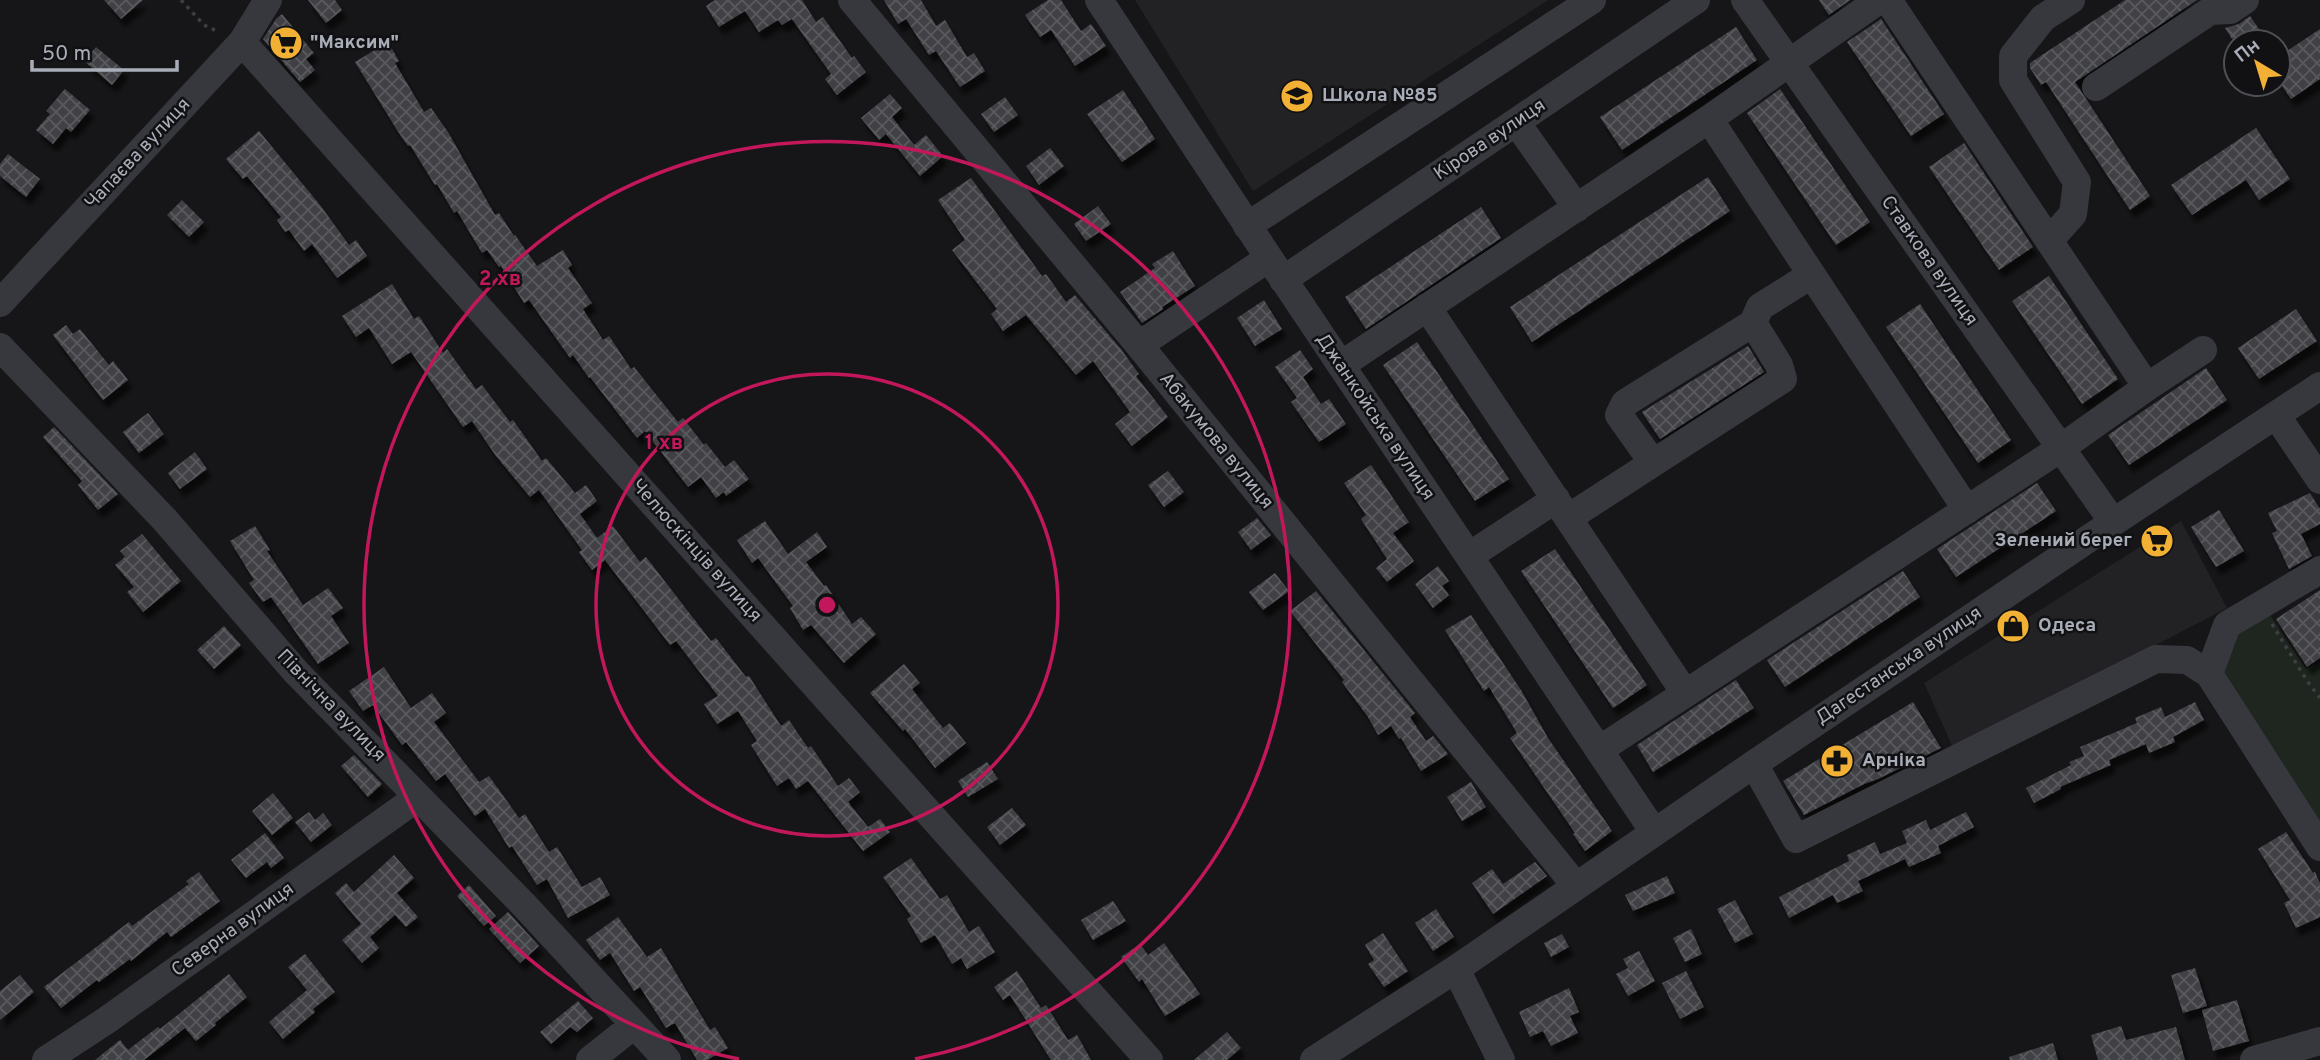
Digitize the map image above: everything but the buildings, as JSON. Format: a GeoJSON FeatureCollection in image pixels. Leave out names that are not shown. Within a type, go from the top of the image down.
{"type":"FeatureCollection","features":[{"type":"Feature","properties":{"kind":"street","name":"Чапаєва вулиця"},"geometry":{"type":"LineString","coordinates":[[0,303],[242,42],[268,0]]}},
{"type":"Feature","properties":{"kind":"street","name":"Абакумова вулиця"},"geometry":{"type":"LineString","coordinates":[[852,0],[1139,345],[1576,886]]}},
{"type":"Feature","properties":{"kind":"street","name":"Джанкойська вулиця"},"geometry":{"type":"LineString","coordinates":[[1099,0],[1247,226],[1654,832]]}},
{"type":"Feature","properties":{"kind":"street"},"geometry":{"type":"LineString","coordinates":[[1247,226],[1592,0]]}},
{"type":"Feature","properties":{"kind":"street","name":"Кірова вулиця"},"geometry":{"type":"LineString","coordinates":[[1139,345],[1276,269],[1516,122],[1696,0]]}},
{"type":"Feature","properties":{"kind":"street","name":"Ставкова вулиця"},"geometry":{"type":"LineString","coordinates":[[1745,0],[2113,522]]}},
{"type":"Feature","properties":{"kind":"street"},"geometry":{"type":"LineString","coordinates":[[1341,366],[1709,120],[1879,0]]}},
{"type":"Feature","properties":{"kind":"street"},"geometry":{"type":"LineString","coordinates":[[1888,0],[2147,387]]}},
{"type":"Feature","properties":{"kind":"street"},"geometry":{"type":"LineString","coordinates":[[2049,241],[2073,215],[2077,182],[2013,80],[2014,56],[2043,18],[2071,0]]}},
{"type":"Feature","properties":{"kind":"street"},"geometry":{"type":"LineString","coordinates":[[2096,87],[2210,11],[2230,10],[2245,0]]}},
{"type":"Feature","properties":{"kind":"street","name":"Челюскінців вулиця"},"geometry":{"type":"LineString","coordinates":[[242,42],[1149,1060]]}},
{"type":"Feature","properties":{"kind":"street"},"geometry":{"type":"LineString","coordinates":[[1709,120],[1966,510]]}},
{"type":"Feature","properties":{"kind":"street"},"geometry":{"type":"LineString","coordinates":[[1516,122],[1577,208]]}},
{"type":"Feature","properties":{"kind":"street"},"geometry":{"type":"LineString","coordinates":[[1653,463],[1619,415],[1625,403],[1753,323],[1760,307],[1811,275]]}},
{"type":"Feature","properties":{"kind":"street"},"geometry":{"type":"LineString","coordinates":[[1427,307],[1685,693]]}},
{"type":"Feature","properties":{"kind":"street"},"geometry":{"type":"LineString","coordinates":[[1469,556],[1653,463],[1783,379],[1779,365],[1753,323]]}},
{"type":"Feature","properties":{"kind":"street","name":"Північна вулиця"},"geometry":{"type":"LineString","coordinates":[[0,347],[165,520],[296,672],[524,905],[667,1060]]}},
{"type":"Feature","properties":{"kind":"street"},"geometry":{"type":"LineString","coordinates":[[1599,750],[2061,448],[2203,350]]}},
{"type":"Feature","properties":{"kind":"street","name":"Дагестанська вулиця"},"geometry":{"type":"LineString","coordinates":[[1314,1060],[1456,969],[1754,764],[2320,386]]}},
{"type":"Feature","properties":{"kind":"street"},"geometry":{"type":"LineString","coordinates":[[2276,415],[2320,480]]}},
{"type":"Feature","properties":{"kind":"street"},"geometry":{"type":"LineString","coordinates":[[2209,674],[2227,625],[2320,570]]}},
{"type":"Feature","properties":{"kind":"street"},"geometry":{"type":"LineString","coordinates":[[1754,764],[1796,839],[2156,659],[2187,660],[2209,674],[2320,847]]}},
{"type":"Feature","properties":{"kind":"street","name":"Северна вулиця"},"geometry":{"type":"LineString","coordinates":[[46,1060],[107,1020],[418,797]]}},
{"type":"Feature","properties":{"kind":"street"},"geometry":{"type":"LineString","coordinates":[[1456,969],[1501,1060]]}},
{"type":"Feature","properties":{"kind":"street"},"geometry":{"type":"LineString","coordinates":[[590,1060],[635,1025]]}},
{"type":"Feature","properties":{"kind":"street"},"geometry":{"type":"LineString","coordinates":[[2254,1060],[2320,1041]]}},
{"type":"Feature","properties":{"kind":"path"},"geometry":{"type":"LineString","coordinates":[[181,0],[204,25],[242,42]]}},
{"type":"Feature","properties":{"kind":"path"},"geometry":{"type":"LineString","coordinates":[[2262,605],[2320,698]]}},
{"type":"Feature","properties":{"kind":"shaded area","name":"Школа №85"},"geometry":{"type":"Polygon","coordinates":[[[1135,0],[1548,0],[1253,191],[1135,0]]]}},
{"type":"Feature","properties":{"kind":"shaded area"},"geometry":{"type":"Polygon","coordinates":[[[2181,521],[2227,608],[1954,750],[1924,683],[2181,521]]]}},
{"type":"Feature","properties":{"kind":"shaded area"},"geometry":{"type":"Polygon","coordinates":[[[2266,609],[2306,669],[2320,661],[2320,831],[2219,676],[2232,630],[2266,609]]]}},
{"type":"Feature","properties":{"kind":"place","name":"\"Максим\""},"geometry":{"type":"Point","coordinates":[286,43]}},
{"type":"Feature","properties":{"kind":"place","name":"Школа №85"},"geometry":{"type":"Point","coordinates":[1297,96]}},
{"type":"Feature","properties":{"kind":"place","name":"Зелений берег"},"geometry":{"type":"Point","coordinates":[2157,541]}},
{"type":"Feature","properties":{"kind":"place","name":"Одеса"},"geometry":{"type":"Point","coordinates":[2013,626]}},
{"type":"Feature","properties":{"kind":"place","name":"Арніка"},"geometry":{"type":"Point","coordinates":[1837,761]}}]}
